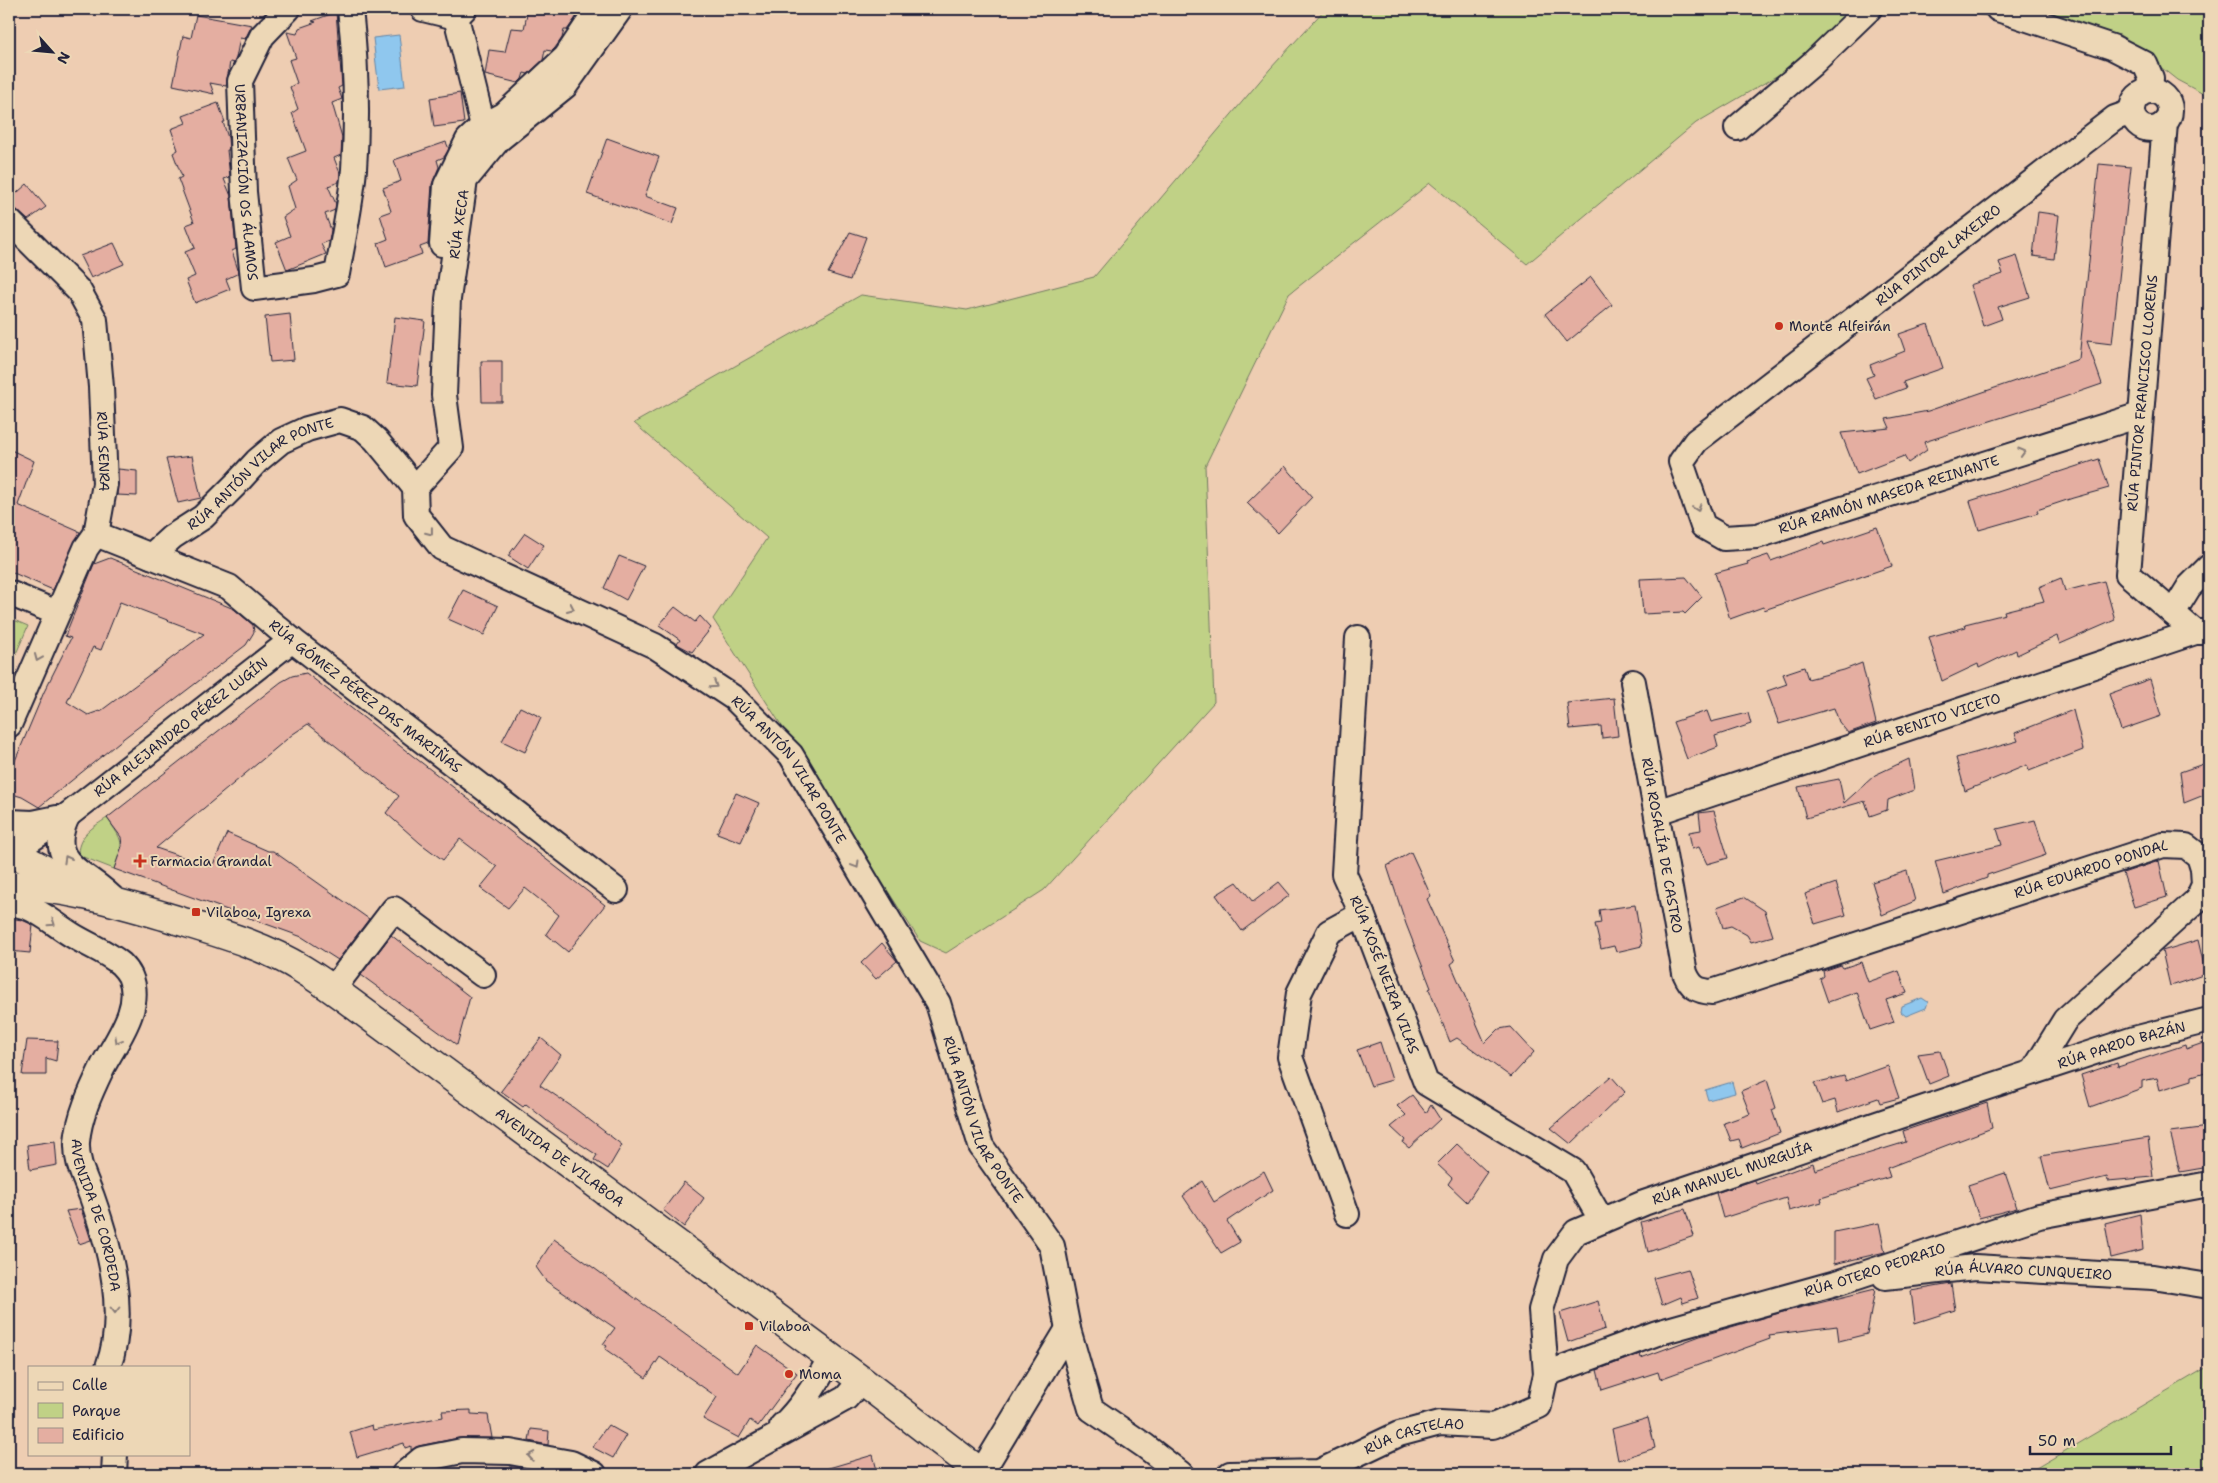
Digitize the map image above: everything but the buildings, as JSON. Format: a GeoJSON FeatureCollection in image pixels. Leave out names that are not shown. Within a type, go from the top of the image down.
{"type":"FeatureCollection","features":[{"type":"Feature","properties":{"kind":"highway","name":"AVENIDA DE VILABOA"},"geometry":{"type":"LineString","coordinates":[[10,854],[47,873],[111,900],[228,936],[265,950],[301,968],[861,1380],[982,1473]]}},
{"type":"Feature","properties":{"kind":"highway","name":"AVENIDA DE VILABOA"},"geometry":{"type":"LineString","coordinates":[[9,885],[36,886],[111,900]]}},
{"type":"Feature","properties":{"kind":"street","name":"URBANIZACIÓN OS ÁLAMOS"},"geometry":{"type":"LineString","coordinates":[[288,9],[262,36],[240,80],[244,192],[254,288],[314,280],[337,274],[354,170],[356,123],[354,53],[350,9]]}},
{"type":"Feature","properties":{"kind":"street"},"geometry":{"type":"LineString","coordinates":[[423,9],[460,13],[488,137]]}},
{"type":"Feature","properties":{"kind":"street"},"geometry":{"type":"LineString","coordinates":[[441,259],[446,184],[468,140],[488,137],[504,115],[566,57],[598,9]]}},
{"type":"Feature","properties":{"kind":"street","name":"RÚA XECA"},"geometry":{"type":"LineString","coordinates":[[415,488],[451,448],[444,395],[448,299],[466,180],[488,137],[498,140],[565,86],[620,9]]}},
{"type":"Feature","properties":{"kind":"street"},"geometry":{"type":"LineString","coordinates":[[1737,128],[1812,64],[1869,9]]}},
{"type":"Feature","properties":{"kind":"street"},"geometry":{"type":"LineString","coordinates":[[1998,9],[2112,47],[2145,64],[2151,78],[2150,91]]}},
{"type":"Feature","properties":{"kind":"street"},"geometry":{"type":"LineString","coordinates":[[2150,91],[2160,94],[2168,102],[2170,113],[2165,123],[2156,128],[2145,128],[2136,122],[2132,112],[2136,98],[2150,91]]}},
{"type":"Feature","properties":{"kind":"street","name":"RÚA PINTOR LAXEIRO"},"geometry":{"type":"LineString","coordinates":[[1681,462],[1696,441],[1703,435],[2115,118],[2132,112]]}},
{"type":"Feature","properties":{"kind":"street","name":"RÚA PINTOR FRANCISCO LLORENS"},"geometry":{"type":"LineString","coordinates":[[2165,123],[2128,574],[2173,613],[2202,632]]}},
{"type":"Feature","properties":{"kind":"street","name":"RÚA SENRA"},"geometry":{"type":"LineString","coordinates":[[9,221],[79,291],[95,320],[101,387],[105,484],[96,534],[86,548],[9,725]]}},
{"type":"Feature","properties":{"kind":"street","name":"RÚA RAMÓN MASEDA REINANTE"},"geometry":{"type":"LineString","coordinates":[[1681,462],[1703,526],[1724,538],[1757,536],[2140,415]]}},
{"type":"Feature","properties":{"kind":"street","name":"RÚA ANTÓN VILAR PONTE"},"geometry":{"type":"LineString","coordinates":[[151,556],[172,537],[203,517],[257,461],[281,441],[307,429],[340,420],[363,428],[376,440],[415,488],[416,515],[442,548],[655,646],[734,698],[791,755],[938,1003],[981,1146],[1052,1246],[1068,1329],[1091,1409],[1145,1446],[1180,1474]]}},
{"type":"Feature","properties":{"kind":"street","name":"RÚA GÓMEZ PÉREZ DAS MARIÑAS"},"geometry":{"type":"LineString","coordinates":[[96,534],[230,587],[292,640],[616,890]]}},
{"type":"Feature","properties":{"kind":"street"},"geometry":{"type":"LineString","coordinates":[[2173,613],[2189,587],[2209,567]]}},
{"type":"Feature","properties":{"kind":"street"},"geometry":{"type":"LineString","coordinates":[[9,593],[57,613]]}},
{"type":"Feature","properties":{"kind":"street","name":"RÚA BENITO VICETO"},"geometry":{"type":"LineString","coordinates":[[1657,812],[2202,632]]}},
{"type":"Feature","properties":{"kind":"street","name":"RÚA XOSÉ NEIRA VILAS"},"geometry":{"type":"LineString","coordinates":[[1358,638],[1344,874],[1362,914],[1426,1083],[1573,1171],[1602,1221]]}},
{"type":"Feature","properties":{"kind":"street","name":"RÚA ALEJANDRO PÉREZ LUGÍN"},"geometry":{"type":"LineString","coordinates":[[10,854],[68,815],[292,640]]}},
{"type":"Feature","properties":{"kind":"street","name":"RÚA ROSALÍA DE CASTRO"},"geometry":{"type":"LineString","coordinates":[[1633,682],[1685,973],[1689,984],[1699,991],[1712,992]]}},
{"type":"Feature","properties":{"kind":"street"},"geometry":{"type":"LineString","coordinates":[[68,815],[60,830],[61,848],[69,865],[105,889],[111,900]]}},
{"type":"Feature","properties":{"kind":"street","name":"RÚA ALEJANDRO PÉREZ LUGÍN"},"geometry":{"type":"LineString","coordinates":[[9,822],[33,823],[68,815]]}},
{"type":"Feature","properties":{"kind":"street","name":"RÚA EDUARDO PONDAL"},"geometry":{"type":"LineString","coordinates":[[1712,992],[2163,845],[2186,846],[2199,856],[2203,869],[2204,885],[2196,900],[2065,1020],[2034,1072]]}},
{"type":"Feature","properties":{"kind":"street","name":"AVENIDA DE CORDEDA"},"geometry":{"type":"LineString","coordinates":[[9,902],[28,907],[106,954],[122,965],[130,977],[133,992],[127,1023],[102,1069],[83,1111],[77,1153],[82,1175],[92,1196],[108,1242],[112,1267],[115,1291],[115,1335],[108,1366]]}},
{"type":"Feature","properties":{"kind":"street"},"geometry":{"type":"LineString","coordinates":[[333,990],[394,909],[483,975]]}},
{"type":"Feature","properties":{"kind":"street"},"geometry":{"type":"LineString","coordinates":[[1347,1214],[1290,1057],[1299,993],[1329,932],[1362,914]]}},
{"type":"Feature","properties":{"kind":"street","name":"RÚA PARDO BAZÁN"},"geometry":{"type":"LineString","coordinates":[[2034,1072],[2134,1039],[2209,1020]]}},
{"type":"Feature","properties":{"kind":"street","name":"RÚA MANUEL MURGUÍA"},"geometry":{"type":"LineString","coordinates":[[1546,1374],[1541,1310],[1556,1260],[1576,1232],[1644,1203],[2034,1072]]}},
{"type":"Feature","properties":{"kind":"street","name":"RÚA OTERO PEDRAIO"},"geometry":{"type":"LineString","coordinates":[[1546,1374],[1657,1333],[1836,1283],[2040,1216],[2209,1184]]}},
{"type":"Feature","properties":{"kind":"street","name":"RÚA ÁLVARO CUNQUEIRO"},"geometry":{"type":"LineString","coordinates":[[1836,1283],[1974,1267],[2154,1277],[2209,1286]]}},
{"type":"Feature","properties":{"kind":"street"},"geometry":{"type":"LineString","coordinates":[[982,1473],[1068,1329]]}},
{"type":"Feature","properties":{"kind":"street"},"geometry":{"type":"LineString","coordinates":[[762,1444],[793,1415],[814,1388],[830,1358]]}},
{"type":"Feature","properties":{"kind":"street","name":"RÚA CASTELAO"},"geometry":{"type":"LineString","coordinates":[[1230,1474],[1319,1472],[1399,1434],[1440,1422],[1493,1426],[1538,1406],[1546,1374]]}},
{"type":"Feature","properties":{"kind":"street"},"geometry":{"type":"LineString","coordinates":[[708,1474],[846,1398],[861,1380]]}},
{"type":"Feature","properties":{"kind":"street"},"geometry":{"type":"LineString","coordinates":[[814,1388],[813,1400],[818,1406],[829,1407]]}},
{"type":"Feature","properties":{"kind":"street"},"geometry":{"type":"LineString","coordinates":[[404,1474],[422,1459],[462,1452],[510,1452],[572,1463],[594,1474]]}},
{"type":"Feature","properties":{"kind":"street"},"geometry":{"type":"LineString","coordinates":[[114,1474],[115,1456]]}},
{"type":"Feature","properties":{"kind":"green space"},"geometry":{"type":"Polygon","coordinates":[[[1325,9],[1891,9],[1696,123],[1527,264],[1430,183],[1289,294],[1205,466],[1214,702],[1044,890],[946,953],[920,941],[713,619],[767,538],[634,423],[861,295],[967,310],[1094,277],[1270,69],[1325,9]]]}},
{"type":"Feature","properties":{"kind":"green space"},"geometry":{"type":"Polygon","coordinates":[[[1938,9],[2209,9],[2209,97],[2177,80],[2120,35],[1938,9]]]}},
{"type":"Feature","properties":{"kind":"green space"},"geometry":{"type":"Polygon","coordinates":[[[9,618],[28,626],[9,670],[9,618]]]}},
{"type":"Feature","properties":{"kind":"green space"},"geometry":{"type":"Polygon","coordinates":[[[107,818],[121,842],[120,853],[114,869],[83,857],[78,853],[84,836],[107,818]]]}},
{"type":"Feature","properties":{"kind":"green space"},"geometry":{"type":"Polygon","coordinates":[[[2209,1366],[2209,1474],[2026,1474],[2209,1366]]]}},
{"type":"Feature","properties":{"kind":"water"},"geometry":{"type":"Polygon","coordinates":[[[399,35],[405,86],[379,89],[373,38],[399,35]]]}},
{"type":"Feature","properties":{"kind":"water"},"geometry":{"type":"Polygon","coordinates":[[[1922,998],[1928,1002],[1926,1008],[1906,1016],[1901,1012],[1902,1006],[1922,998]]]}},
{"type":"Feature","properties":{"kind":"water"},"geometry":{"type":"Polygon","coordinates":[[[1732,1082],[1735,1093],[1708,1100],[1705,1090],[1732,1082]]]}},
{"type":"Feature","properties":{"kind":"place","name":"Monte Alfeirán"},"geometry":{"type":"Point","coordinates":[1779,326]}},
{"type":"Feature","properties":{"kind":"place","name":"Farmacia Grandal"},"geometry":{"type":"Point","coordinates":[140,861]}},
{"type":"Feature","properties":{"kind":"place","name":"Vilaboa, Igrexa"},"geometry":{"type":"Point","coordinates":[196,912]}},
{"type":"Feature","properties":{"kind":"place","name":"Vilaboa"},"geometry":{"type":"Point","coordinates":[749,1326]}},
{"type":"Feature","properties":{"kind":"place","name":"Moma"},"geometry":{"type":"Point","coordinates":[789,1374]}}]}
